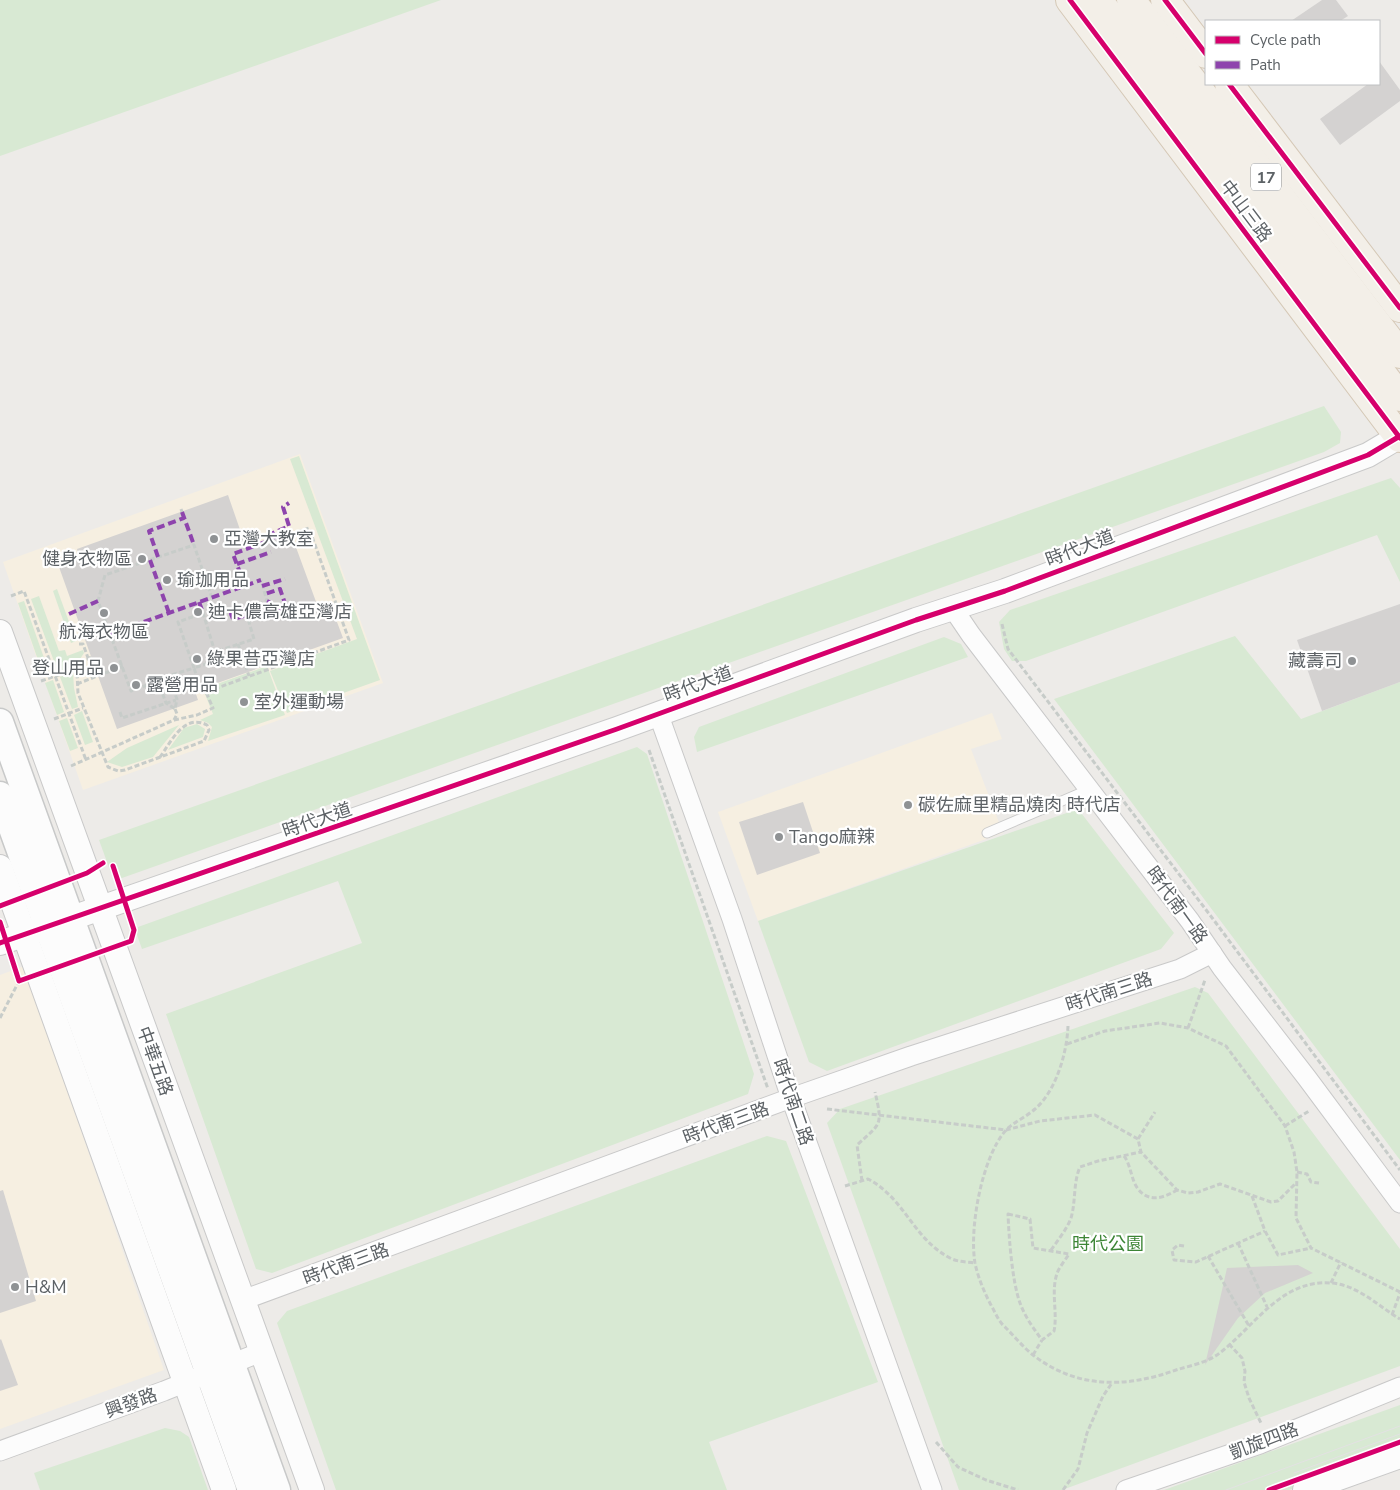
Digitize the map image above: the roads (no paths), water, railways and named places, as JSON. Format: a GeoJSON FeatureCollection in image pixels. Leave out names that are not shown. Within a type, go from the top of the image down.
{"type":"FeatureCollection","features":[{"type":"Feature","properties":{"kind":"main road","name":"中山三路"},"geometry":{"type":"LineString","coordinates":[[1070,0],[1400,437]]}},
{"type":"Feature","properties":{"kind":"main road","name":"中山三路"},"geometry":{"type":"LineString","coordinates":[[1098,0],[1400,397]]}},
{"type":"Feature","properties":{"kind":"main road","name":"中山三路"},"geometry":{"type":"LineString","coordinates":[[1132,0],[1400,354]]}},
{"type":"Feature","properties":{"kind":"main road"},"geometry":{"type":"LineString","coordinates":[[1165,0],[1205,53]]}},
{"type":"Feature","properties":{"kind":"main road","name":"17"},"geometry":{"type":"LineString","coordinates":[[1230,85],[1400,308]]}},
{"type":"Feature","properties":{"kind":"main road","name":"中華五路"},"geometry":{"type":"LineString","coordinates":[[0,722],[48,928]]}},
{"type":"Feature","properties":{"kind":"main road","name":"中華五路"},"geometry":{"type":"LineString","coordinates":[[0,794],[250,1490]]}},
{"type":"Feature","properties":{"kind":"main road","name":"中華五路"},"geometry":{"type":"LineString","coordinates":[[209,1373],[277,1490]]}},
{"type":"Feature","properties":{"kind":"street","name":"時代大道"},"geometry":{"type":"LineString","coordinates":[[0,943],[100,910],[658,714],[952,607],[1005,591],[1368,455],[1400,437]]}},
{"type":"Feature","properties":{"kind":"street","name":"時代南一路"},"geometry":{"type":"LineString","coordinates":[[952,607],[971,635],[1090,789],[1400,1203]]}},
{"type":"Feature","properties":{"kind":"street","name":"中華五路"},"geometry":{"type":"LineString","coordinates":[[0,632],[312,1490]]}},
{"type":"Feature","properties":{"kind":"street","name":"時代南二路"},"geometry":{"type":"LineString","coordinates":[[658,714],[732,919],[791,1098],[932,1490]]}},
{"type":"Feature","properties":{"kind":"street","name":"中華五路"},"geometry":{"type":"LineString","coordinates":[[0,867],[48,928],[25,976],[209,1373],[224,1490]]}},
{"type":"Feature","properties":{"kind":"street","name":"時代南三路"},"geometry":{"type":"LineString","coordinates":[[243,1300],[791,1098],[911,1056],[1180,969],[1212,953]]}},
{"type":"Feature","properties":{"kind":"street","name":"興發路"},"geometry":{"type":"LineString","coordinates":[[0,1451],[261,1352]]}},
{"type":"Feature","properties":{"kind":"street","name":"凱旋四路"},"geometry":{"type":"LineString","coordinates":[[1126,1490],[1260,1444],[1400,1387]]}},
{"type":"Feature","properties":{"kind":"street"},"geometry":{"type":"LineString","coordinates":[[1305,1490],[1400,1456]]}},
{"type":"Feature","properties":{"kind":"street"},"geometry":{"type":"LineString","coordinates":[[1347,1490],[1400,1471]]}},
{"type":"Feature","properties":{"kind":"lane"},"geometry":{"type":"LineString","coordinates":[[986,833],[1090,789]]}},
{"type":"Feature","properties":{"kind":"tram line"},"geometry":{"type":"LineString","coordinates":[[1226,1490],[1400,1426]]}},
{"type":"Feature","properties":{"kind":"tram line"},"geometry":{"type":"LineString","coordinates":[[1294,1473],[1400,1434]]}},
{"type":"Feature","properties":{"kind":"place","name":"亞灣大教室"},"geometry":{"type":"Point","coordinates":[214,539]}},
{"type":"Feature","properties":{"kind":"place","name":"健身衣物區"},"geometry":{"type":"Point","coordinates":[142,559]}},
{"type":"Feature","properties":{"kind":"place","name":"瑜珈用品"},"geometry":{"type":"Point","coordinates":[167,580]}},
{"type":"Feature","properties":{"kind":"place","name":"迪卡儂高雄亞灣店"},"geometry":{"type":"Point","coordinates":[198,612]}},
{"type":"Feature","properties":{"kind":"place","name":"航海衣物區"},"geometry":{"type":"Point","coordinates":[104,613]}},
{"type":"Feature","properties":{"kind":"place","name":"綠果昔亞灣店"},"geometry":{"type":"Point","coordinates":[197,659]}},
{"type":"Feature","properties":{"kind":"place","name":"藏壽司"},"geometry":{"type":"Point","coordinates":[1352,661]}},
{"type":"Feature","properties":{"kind":"place","name":"登山用品"},"geometry":{"type":"Point","coordinates":[114,668]}},
{"type":"Feature","properties":{"kind":"place","name":"露營用品"},"geometry":{"type":"Point","coordinates":[136,685]}},
{"type":"Feature","properties":{"kind":"place","name":"室外運動場"},"geometry":{"type":"Point","coordinates":[244,702]}},
{"type":"Feature","properties":{"kind":"place","name":"碳佐麻里精品燒肉 時代店"},"geometry":{"type":"Point","coordinates":[908,805]}},
{"type":"Feature","properties":{"kind":"place","name":"Tango麻辣"},"geometry":{"type":"Point","coordinates":[779,837]}},
{"type":"Feature","properties":{"kind":"place","name":"H&M"},"geometry":{"type":"Point","coordinates":[15,1287]}},
{"type":"Feature","properties":{"kind":"park label","name":"時代公園"},"geometry":{"type":"Point","coordinates":[1108,1244]}}]}
